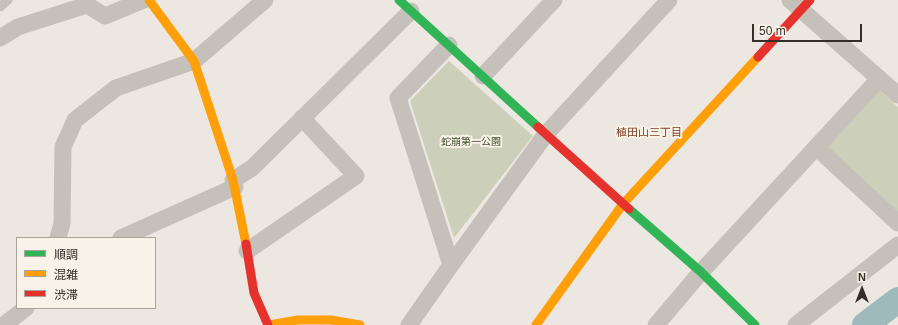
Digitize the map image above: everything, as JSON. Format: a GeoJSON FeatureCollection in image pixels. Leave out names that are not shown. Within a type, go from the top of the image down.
{"type":"FeatureCollection","features":[{"type":"Feature","properties":{"kind":"street"},"geometry":{"type":"LineString","coordinates":[[0,38],[18,27],[87,5],[105,16],[144,0]]}},
{"type":"Feature","properties":{"kind":"street"},"geometry":{"type":"LineString","coordinates":[[149,0],[194,61],[234,183],[254,293],[268,325],[298,320],[331,320],[360,325]]}},
{"type":"Feature","properties":{"kind":"street"},"geometry":{"type":"LineString","coordinates":[[58,237],[62,223],[63,146],[75,120],[116,88],[194,61],[265,0]]}},
{"type":"Feature","properties":{"kind":"street"},"geometry":{"type":"LineString","coordinates":[[483,76],[554,0]]}},
{"type":"Feature","properties":{"kind":"street"},"geometry":{"type":"LineString","coordinates":[[409,325],[450,265],[546,134],[669,0]]}},
{"type":"Feature","properties":{"kind":"street"},"geometry":{"type":"LineString","coordinates":[[536,325],[623,204],[800,3],[879,79],[898,95]]}},
{"type":"Feature","properties":{"kind":"street"},"geometry":{"type":"LineString","coordinates":[[123,237],[234,183],[252,168],[302,118],[405,4],[623,204],[701,272],[755,325]]}},
{"type":"Feature","properties":{"kind":"street"},"geometry":{"type":"LineString","coordinates":[[448,45],[398,98],[450,265]]}},
{"type":"Feature","properties":{"kind":"street"},"geometry":{"type":"LineString","coordinates":[[656,325],[701,272],[879,79]]}},
{"type":"Feature","properties":{"kind":"street"},"geometry":{"type":"LineString","coordinates":[[247,250],[356,176],[302,118]]}},
{"type":"Feature","properties":{"kind":"street"},"geometry":{"type":"LineString","coordinates":[[816,147],[898,223]]}},
{"type":"Feature","properties":{"kind":"street"},"geometry":{"type":"LineString","coordinates":[[796,325],[898,245]]}},
{"type":"Feature","properties":{"kind":"street"},"geometry":{"type":"LineString","coordinates":[[4,325],[25,309]]}},
{"type":"Feature","properties":{"kind":"lane"},"geometry":{"type":"LineString","coordinates":[[0,7],[8,0]]}},
{"type":"Feature","properties":{"kind":"green space","name":"蛇崩第一公園"},"geometry":{"type":"Polygon","coordinates":[[[449,61],[533,136],[454,238],[410,101],[449,61]]]}},
{"type":"Feature","properties":{"kind":"green space"},"geometry":{"type":"Polygon","coordinates":[[[868,80],[898,107],[898,219],[815,141],[868,80]]]}},
{"type":"Feature","properties":{"kind":"waterway"},"geometry":{"type":"LineString","coordinates":[[865,325],[898,300]]}},
{"type":"Feature","properties":{"kind":"traffic: fast"},"geometry":{"type":"LineString","coordinates":[[399,0],[538,127]]}},
{"type":"Feature","properties":{"kind":"traffic: fast"},"geometry":{"type":"LineString","coordinates":[[629,209],[701,272],[755,325]]}},
{"type":"Feature","properties":{"kind":"traffic: slow"},"geometry":{"type":"LineString","coordinates":[[149,0],[194,61],[233,180],[246,244]]}},
{"type":"Feature","properties":{"kind":"traffic: slow"},"geometry":{"type":"LineString","coordinates":[[536,325],[623,204],[758,57]]}},
{"type":"Feature","properties":{"kind":"traffic: slow"},"geometry":{"type":"LineString","coordinates":[[269,325],[298,320],[331,320],[360,325]]}},
{"type":"Feature","properties":{"kind":"traffic: jam"},"geometry":{"type":"LineString","coordinates":[[758,57],[810,0]]}},
{"type":"Feature","properties":{"kind":"traffic: jam"},"geometry":{"type":"LineString","coordinates":[[538,127],[629,209]]}},
{"type":"Feature","properties":{"kind":"traffic: jam"},"geometry":{"type":"LineString","coordinates":[[246,244],[254,293],[268,325]]}},
{"type":"Feature","properties":{"kind":"district","name":"植田山三丁目"},"geometry":{"type":"Point","coordinates":[649,133]}}]}
